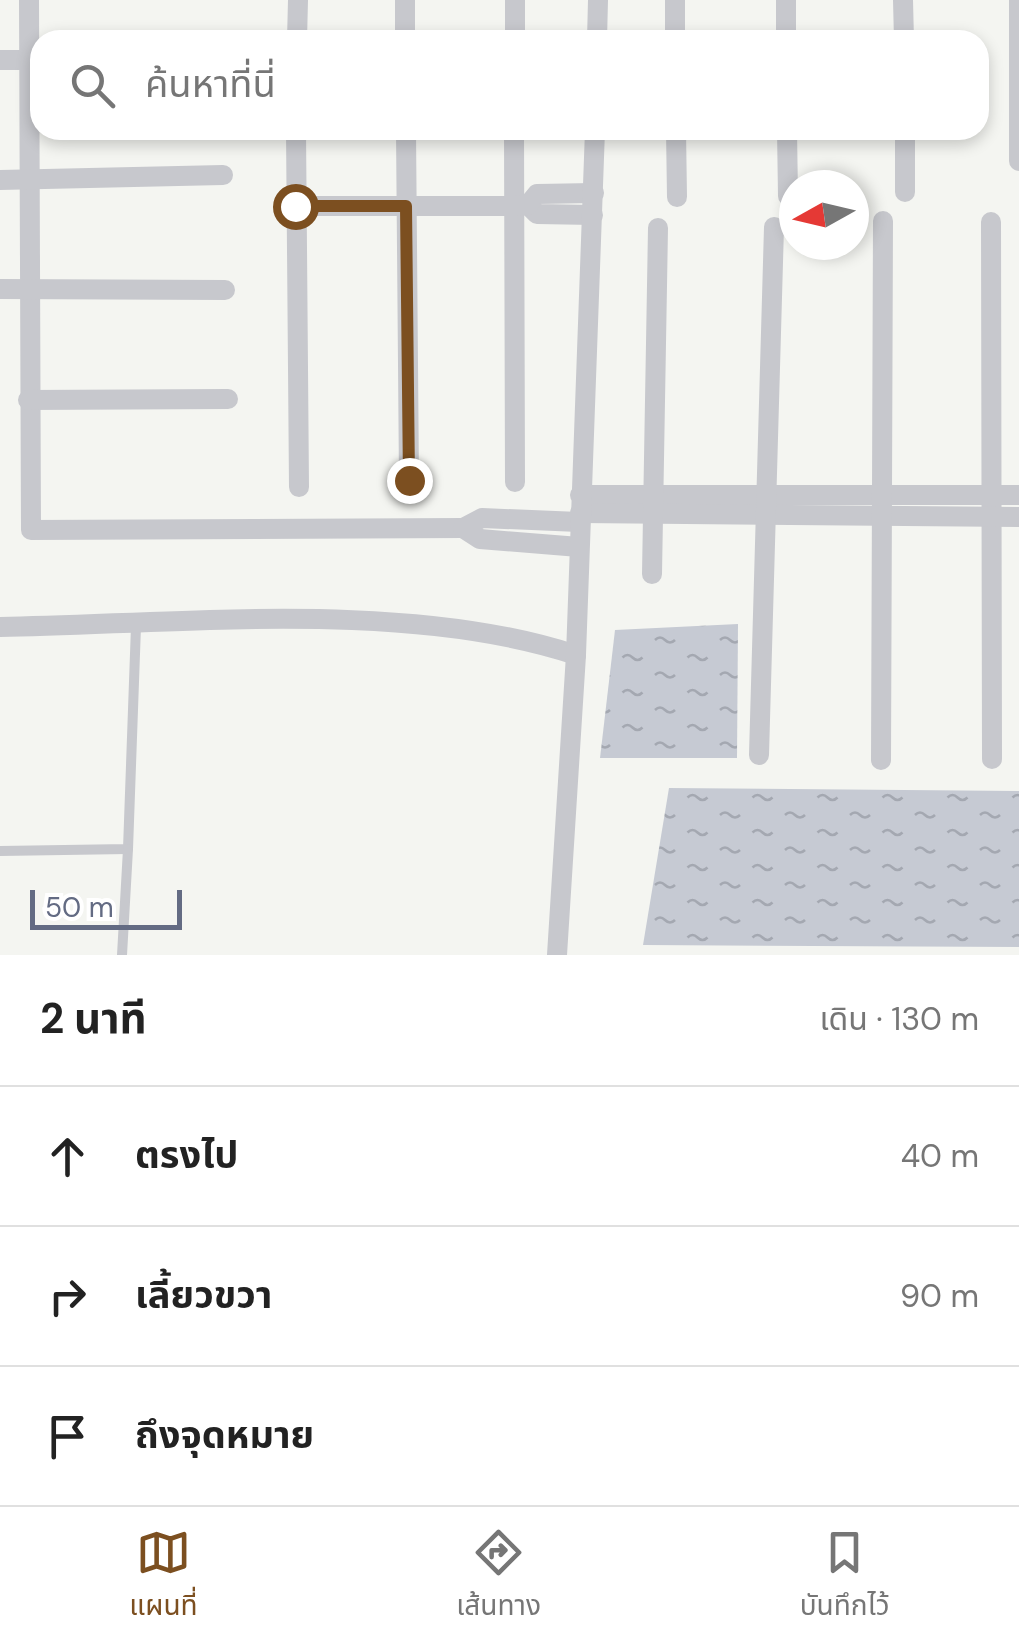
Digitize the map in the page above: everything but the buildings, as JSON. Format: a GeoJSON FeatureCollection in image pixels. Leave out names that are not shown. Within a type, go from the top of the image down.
{"type":"FeatureCollection","features":[{"type":"Feature","properties":{"kind":"street"},"geometry":{"type":"LineString","coordinates":[[29,0],[32,30]]}},
{"type":"Feature","properties":{"kind":"street"},"geometry":{"type":"LineString","coordinates":[[297,30],[298,0]]}},
{"type":"Feature","properties":{"kind":"street"},"geometry":{"type":"LineString","coordinates":[[405,0],[405,30]]}},
{"type":"Feature","properties":{"kind":"street"},"geometry":{"type":"LineString","coordinates":[[515,0],[515,30]]}},
{"type":"Feature","properties":{"kind":"street"},"geometry":{"type":"LineString","coordinates":[[597,30],[598,0]]}},
{"type":"Feature","properties":{"kind":"street"},"geometry":{"type":"LineString","coordinates":[[675,0],[675,30]]}},
{"type":"Feature","properties":{"kind":"street"},"geometry":{"type":"LineString","coordinates":[[786,0],[786,30]]}},
{"type":"Feature","properties":{"kind":"street"},"geometry":{"type":"LineString","coordinates":[[903,0],[904,30]]}},
{"type":"Feature","properties":{"kind":"street"},"geometry":{"type":"LineString","coordinates":[[1019,0],[1019,160]]}},
{"type":"Feature","properties":{"kind":"street"},"geometry":{"type":"LineString","coordinates":[[0,60],[30,60]]}},
{"type":"Feature","properties":{"kind":"street"},"geometry":{"type":"LineString","coordinates":[[31,140],[31,530],[463,528],[482,518],[654,505],[881,507],[1019,518]]}},
{"type":"Feature","properties":{"kind":"street"},"geometry":{"type":"LineString","coordinates":[[296,140],[299,487]]}},
{"type":"Feature","properties":{"kind":"street"},"geometry":{"type":"LineString","coordinates":[[406,140],[409,480]]}},
{"type":"Feature","properties":{"kind":"street"},"geometry":{"type":"LineString","coordinates":[[515,140],[521,205],[515,482]]}},
{"type":"Feature","properties":{"kind":"street"},"geometry":{"type":"LineString","coordinates":[[558,955],[576,655],[595,140]]}},
{"type":"Feature","properties":{"kind":"street"},"geometry":{"type":"LineString","coordinates":[[676,140],[677,197]]}},
{"type":"Feature","properties":{"kind":"street"},"geometry":{"type":"LineString","coordinates":[[788,140],[788,170]]}},
{"type":"Feature","properties":{"kind":"street"},"geometry":{"type":"LineString","coordinates":[[904,140],[905,192]]}},
{"type":"Feature","properties":{"kind":"street"},"geometry":{"type":"LineString","coordinates":[[0,180],[223,175]]}},
{"type":"Feature","properties":{"kind":"street"},"geometry":{"type":"LineString","coordinates":[[521,205],[537,194],[594,193]]}},
{"type":"Feature","properties":{"kind":"street"},"geometry":{"type":"LineString","coordinates":[[295,206],[521,205],[537,214],[593,215]]}},
{"type":"Feature","properties":{"kind":"street"},"geometry":{"type":"LineString","coordinates":[[881,760],[883,220]]}},
{"type":"Feature","properties":{"kind":"street"},"geometry":{"type":"LineString","coordinates":[[992,222],[992,759]]}},
{"type":"Feature","properties":{"kind":"street"},"geometry":{"type":"LineString","coordinates":[[759,755],[774,227]]}},
{"type":"Feature","properties":{"kind":"street"},"geometry":{"type":"LineString","coordinates":[[652,574],[658,228]]}},
{"type":"Feature","properties":{"kind":"street"},"geometry":{"type":"LineString","coordinates":[[0,288],[225,290]]}},
{"type":"Feature","properties":{"kind":"street"},"geometry":{"type":"LineString","coordinates":[[28,400],[228,399]]}},
{"type":"Feature","properties":{"kind":"street"},"geometry":{"type":"LineString","coordinates":[[881,507],[1019,496]]}},
{"type":"Feature","properties":{"kind":"street"},"geometry":{"type":"LineString","coordinates":[[463,528],[480,540],[578,547]]}},
{"type":"Feature","properties":{"kind":"street"},"geometry":{"type":"LineString","coordinates":[[0,627],[265,621],[462,628],[513,635],[576,655]]}},
{"type":"Feature","properties":{"kind":"lane"},"geometry":{"type":"LineString","coordinates":[[122,955],[136,626]]}},
{"type":"Feature","properties":{"kind":"lane"},"geometry":{"type":"LineString","coordinates":[[0,851],[128,849]]}},
{"type":"Feature","properties":{"kind":"water"},"geometry":{"type":"Polygon","coordinates":[[[738,624],[737,758],[600,758],[615,630],[738,624]]]}},
{"type":"Feature","properties":{"kind":"water"},"geometry":{"type":"Polygon","coordinates":[[[669,788],[1019,791],[1019,947],[643,945],[669,788]]]}},
{"type":"Feature","properties":{"kind":"route"},"geometry":{"type":"LineString","coordinates":[[295,206],[406,206],[409,480]]}}]}
